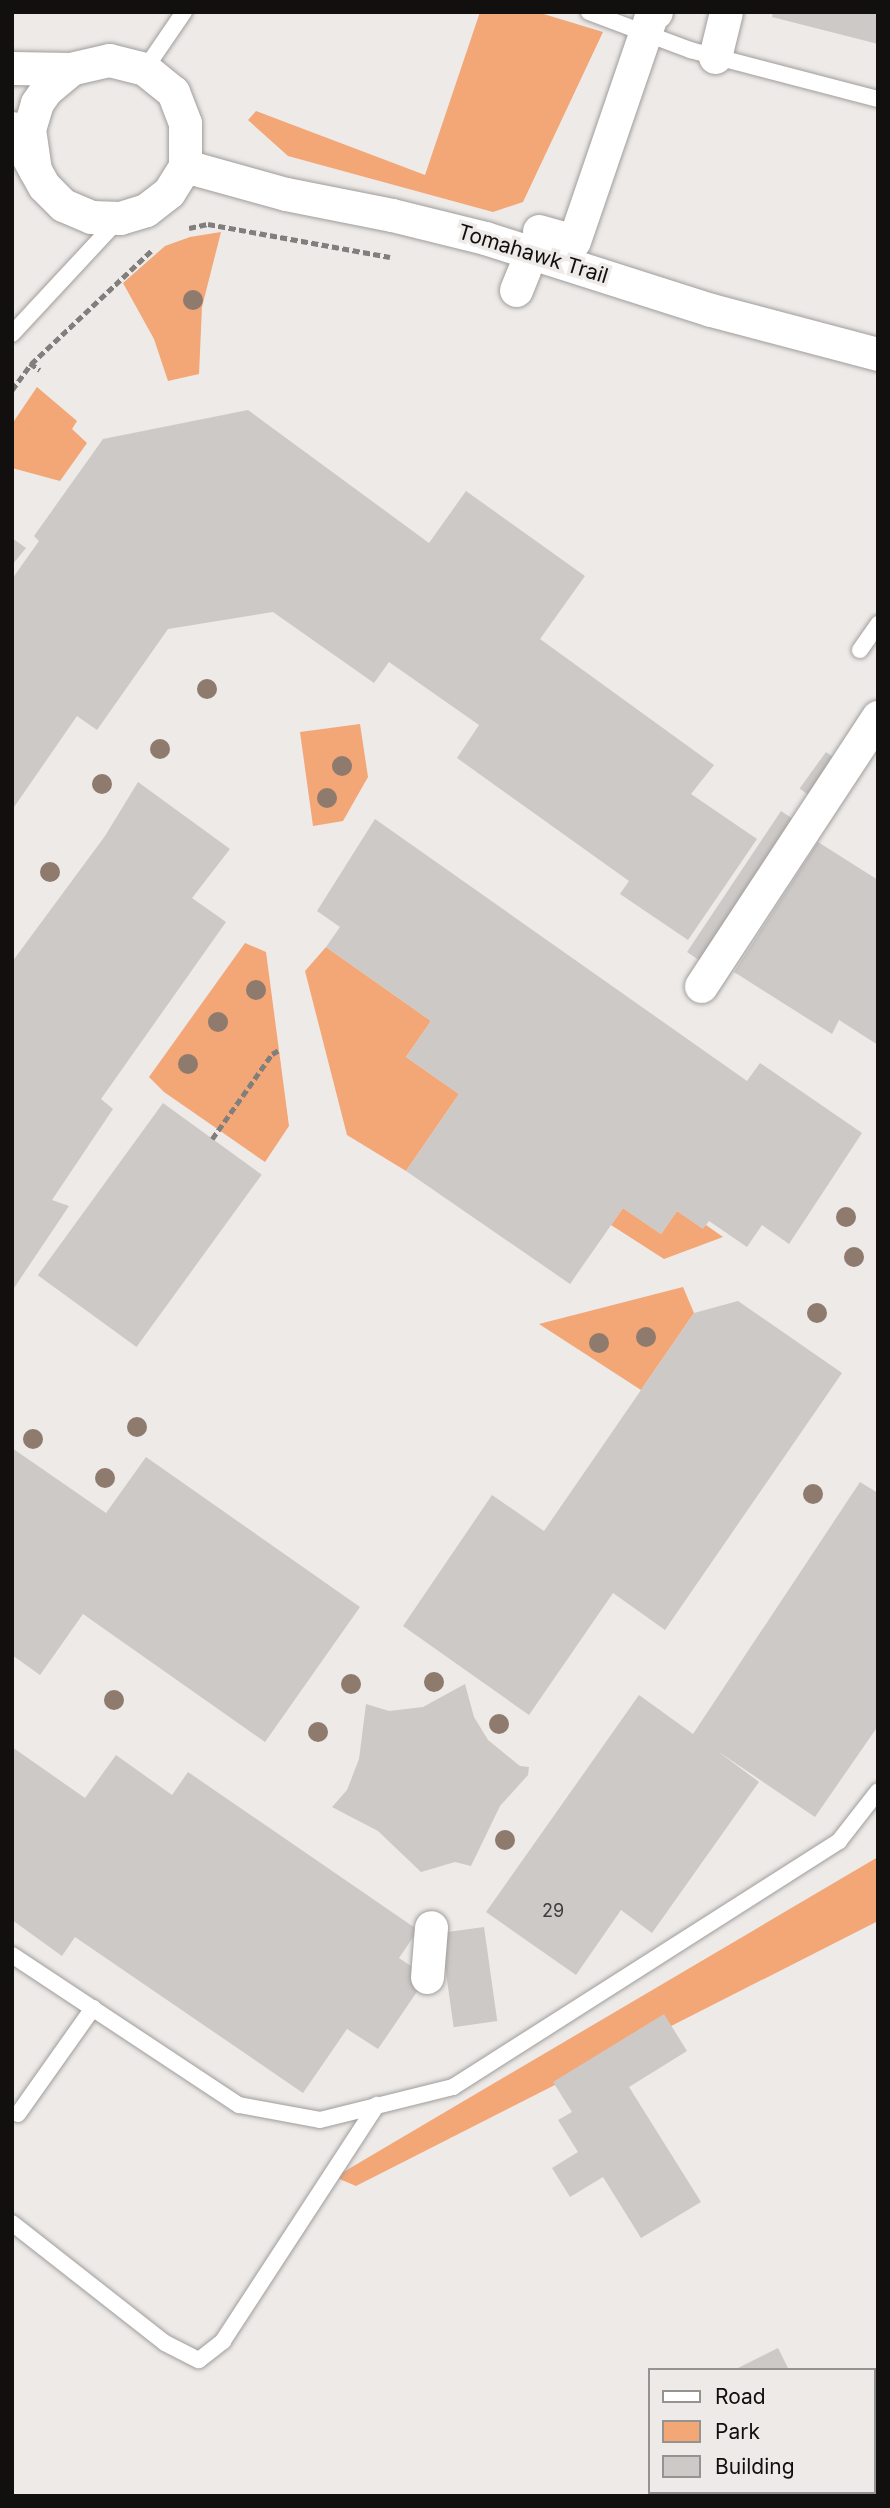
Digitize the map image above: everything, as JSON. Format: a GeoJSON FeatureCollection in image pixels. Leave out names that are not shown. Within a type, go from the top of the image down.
{"type":"FeatureCollection","features":[{"type":"Feature","properties":{"kind":"street"},"geometry":{"type":"LineString","coordinates":[[715,57],[726,12]]}},
{"type":"Feature","properties":{"kind":"street"},"geometry":{"type":"LineString","coordinates":[[539,231],[574,241],[651,23]]}},
{"type":"Feature","properties":{"kind":"street"},"geometry":{"type":"LineString","coordinates":[[12,68],[71,69],[109,60],[145,69],[173,92],[185,123],[186,166],[161,198],[146,210],[120,218],[91,217],[63,205],[44,186],[12,128]]}},
{"type":"Feature","properties":{"kind":"street"},"geometry":{"type":"LineString","coordinates":[[35,170],[29,130],[37,103],[46,90],[71,69]]}},
{"type":"Feature","properties":{"kind":"street","name":"Tomahawk Trail"},"geometry":{"type":"LineString","coordinates":[[186,166],[286,194],[393,215],[485,238],[710,310],[878,354]]}},
{"type":"Feature","properties":{"kind":"street"},"geometry":{"type":"LineString","coordinates":[[701,986],[878,717]]}},
{"type":"Feature","properties":{"kind":"street"},"geometry":{"type":"LineString","coordinates":[[428,1977],[432,1927]]}},
{"type":"Feature","properties":{"kind":"lane"},"geometry":{"type":"LineString","coordinates":[[145,69],[184,12]]}},
{"type":"Feature","properties":{"kind":"lane"},"geometry":{"type":"LineString","coordinates":[[589,12],[651,23],[715,57],[878,99]]}},
{"type":"Feature","properties":{"kind":"lane"},"geometry":{"type":"LineString","coordinates":[[12,334],[120,218]]}},
{"type":"Feature","properties":{"kind":"lane"},"geometry":{"type":"LineString","coordinates":[[860,650],[878,624]]}},
{"type":"Feature","properties":{"kind":"lane"},"geometry":{"type":"LineString","coordinates":[[12,1955],[239,2105],[320,2120],[453,2087],[839,1841],[878,1791]]}},
{"type":"Feature","properties":{"kind":"lane"},"geometry":{"type":"LineString","coordinates":[[18,2114],[93,2008]]}},
{"type":"Feature","properties":{"kind":"lane"},"geometry":{"type":"LineString","coordinates":[[12,2223],[165,2343],[199,2360],[223,2341],[377,2105]]}},
{"type":"Feature","properties":{"kind":"path"},"geometry":{"type":"LineString","coordinates":[[183,231],[208,224]]}},
{"type":"Feature","properties":{"kind":"path"},"geometry":{"type":"LineString","coordinates":[[12,390],[32,363],[156,247]]}},
{"type":"Feature","properties":{"kind":"path"},"geometry":{"type":"LineString","coordinates":[[212,1139],[272,1054],[279,1050]]}},
{"type":"Feature","properties":{"kind":"green space"},"geometry":{"type":"Polygon","coordinates":[[[480,12],[537,12],[603,32],[523,202],[493,212],[288,156],[248,120],[256,111],[425,175],[480,12]]]}},
{"type":"Feature","properties":{"kind":"green space"},"geometry":{"type":"Polygon","coordinates":[[[221,232],[202,307],[199,374],[168,381],[154,339],[123,283],[165,246],[190,237],[221,232]]]}},
{"type":"Feature","properties":{"kind":"green space"},"geometry":{"type":"Polygon","coordinates":[[[37,387],[77,421],[72,429],[87,443],[60,481],[12,468],[12,424],[37,387]]]}},
{"type":"Feature","properties":{"kind":"green space"},"geometry":{"type":"Polygon","coordinates":[[[360,724],[368,777],[343,821],[313,826],[300,732],[360,724]]]}},
{"type":"Feature","properties":{"kind":"green space"},"geometry":{"type":"Polygon","coordinates":[[[245,943],[266,952],[289,1126],[265,1162],[164,1092],[149,1077],[245,943]]]}},
{"type":"Feature","properties":{"kind":"green space"},"geometry":{"type":"Polygon","coordinates":[[[326,947],[431,1021],[406,1057],[459,1094],[406,1171],[347,1135],[305,971],[326,947]]]}},
{"type":"Feature","properties":{"kind":"green space"},"geometry":{"type":"Polygon","coordinates":[[[623,1208],[661,1234],[677,1211],[702,1228],[706,1225],[723,1237],[664,1259],[611,1225],[623,1208]]]}},
{"type":"Feature","properties":{"kind":"green space"},"geometry":{"type":"Polygon","coordinates":[[[683,1287],[694,1313],[641,1390],[539,1324],[683,1287]]]}},
{"type":"Feature","properties":{"kind":"green space"},"geometry":{"type":"Polygon","coordinates":[[[878,1857],[878,1921],[356,2186],[335,2177],[878,1857]]]}},
{"type":"Feature","properties":{"kind":"building"},"geometry":{"type":"Polygon","coordinates":[[[773,12],[878,12],[878,44],[772,17],[773,12]]]}},
{"type":"Feature","properties":{"kind":"building"},"geometry":{"type":"Polygon","coordinates":[[[248,410],[429,543],[466,491],[585,576],[540,639],[714,765],[691,794],[757,839],[688,940],[620,894],[629,881],[457,758],[479,725],[389,662],[374,683],[273,612],[168,629],[97,730],[77,716],[12,810],[12,579],[39,541],[34,536],[103,439],[248,410]]]}},
{"type":"Feature","properties":{"kind":"building"},"geometry":{"type":"Polygon","coordinates":[[[12,538],[26,548],[12,565],[12,538]]]}},
{"type":"Feature","properties":{"kind":"building"},"geometry":{"type":"Polygon","coordinates":[[[826,752],[859,776],[833,813],[800,788],[826,752]]]}},
{"type":"Feature","properties":{"kind":"building"},"geometry":{"type":"Polygon","coordinates":[[[138,782],[230,849],[192,898],[226,922],[101,1099],[113,1109],[52,1200],[69,1206],[12,1291],[12,962],[105,836],[138,782]]]}},
{"type":"Feature","properties":{"kind":"building"},"geometry":{"type":"Polygon","coordinates":[[[781,811],[814,833],[712,969],[687,952],[781,811]]]}},
{"type":"Feature","properties":{"kind":"building"},"geometry":{"type":"Polygon","coordinates":[[[375,819],[747,1081],[760,1063],[862,1133],[789,1244],[762,1225],[747,1247],[709,1221],[703,1229],[677,1211],[661,1234],[623,1208],[570,1284],[406,1171],[459,1094],[406,1057],[431,1021],[326,947],[340,927],[317,911],[375,819]]]}},
{"type":"Feature","properties":{"kind":"building"},"geometry":{"type":"Polygon","coordinates":[[[818,842],[878,880],[878,1045],[839,1020],[832,1034],[734,972],[818,842]]]}},
{"type":"Feature","properties":{"kind":"building"},"geometry":{"type":"Polygon","coordinates":[[[163,1103],[262,1175],[137,1347],[38,1275],[163,1103]]]}},
{"type":"Feature","properties":{"kind":"building"},"geometry":{"type":"Polygon","coordinates":[[[738,1301],[842,1373],[665,1630],[613,1593],[529,1715],[403,1626],[492,1495],[544,1531],[694,1313],[738,1301]]]}},
{"type":"Feature","properties":{"kind":"building"},"geometry":{"type":"Polygon","coordinates":[[[12,1448],[106,1513],[146,1457],[360,1607],[265,1742],[83,1614],[40,1675],[12,1655],[12,1448]]]}},
{"type":"Feature","properties":{"kind":"building"},"geometry":{"type":"Polygon","coordinates":[[[860,1482],[878,1493],[878,1726],[815,1817],[716,1750],[759,1782],[652,1933],[621,1910],[576,1975],[486,1912],[639,1695],[693,1734],[860,1482]]]}},
{"type":"Feature","properties":{"kind":"building"},"geometry":{"type":"Polygon","coordinates":[[[465,1684],[474,1717],[488,1740],[520,1766],[529,1767],[528,1775],[500,1806],[471,1866],[455,1862],[421,1872],[378,1831],[332,1807],[347,1790],[359,1759],[366,1704],[389,1711],[423,1707],[465,1684]]]}},
{"type":"Feature","properties":{"kind":"building"},"geometry":{"type":"Polygon","coordinates":[[[12,1747],[85,1798],[116,1755],[172,1795],[188,1772],[418,1930],[399,1958],[427,1977],[378,2049],[347,2029],[303,2093],[75,1937],[62,1956],[12,1920],[12,1747]]]}},
{"type":"Feature","properties":{"kind":"building"},"geometry":{"type":"Polygon","coordinates":[[[484,1927],[497,2021],[454,2027],[440,1933],[484,1927]]]}},
{"type":"Feature","properties":{"kind":"building"},"geometry":{"type":"Polygon","coordinates":[[[664,2014],[687,2051],[629,2087],[701,2202],[641,2238],[603,2177],[570,2197],[552,2168],[578,2152],[558,2120],[572,2112],[553,2082],[664,2014]]]}},
{"type":"Feature","properties":{"kind":"building"},"geometry":{"type":"Polygon","coordinates":[[[778,2348],[788,2368],[738,2368],[778,2348]]]}},
{"type":"Feature","properties":{"kind":"building"},"geometry":{"type":"Polygon","coordinates":[[[878,2467],[878,2496],[821,2496],[876,2494],[878,2467]]]}}]}
